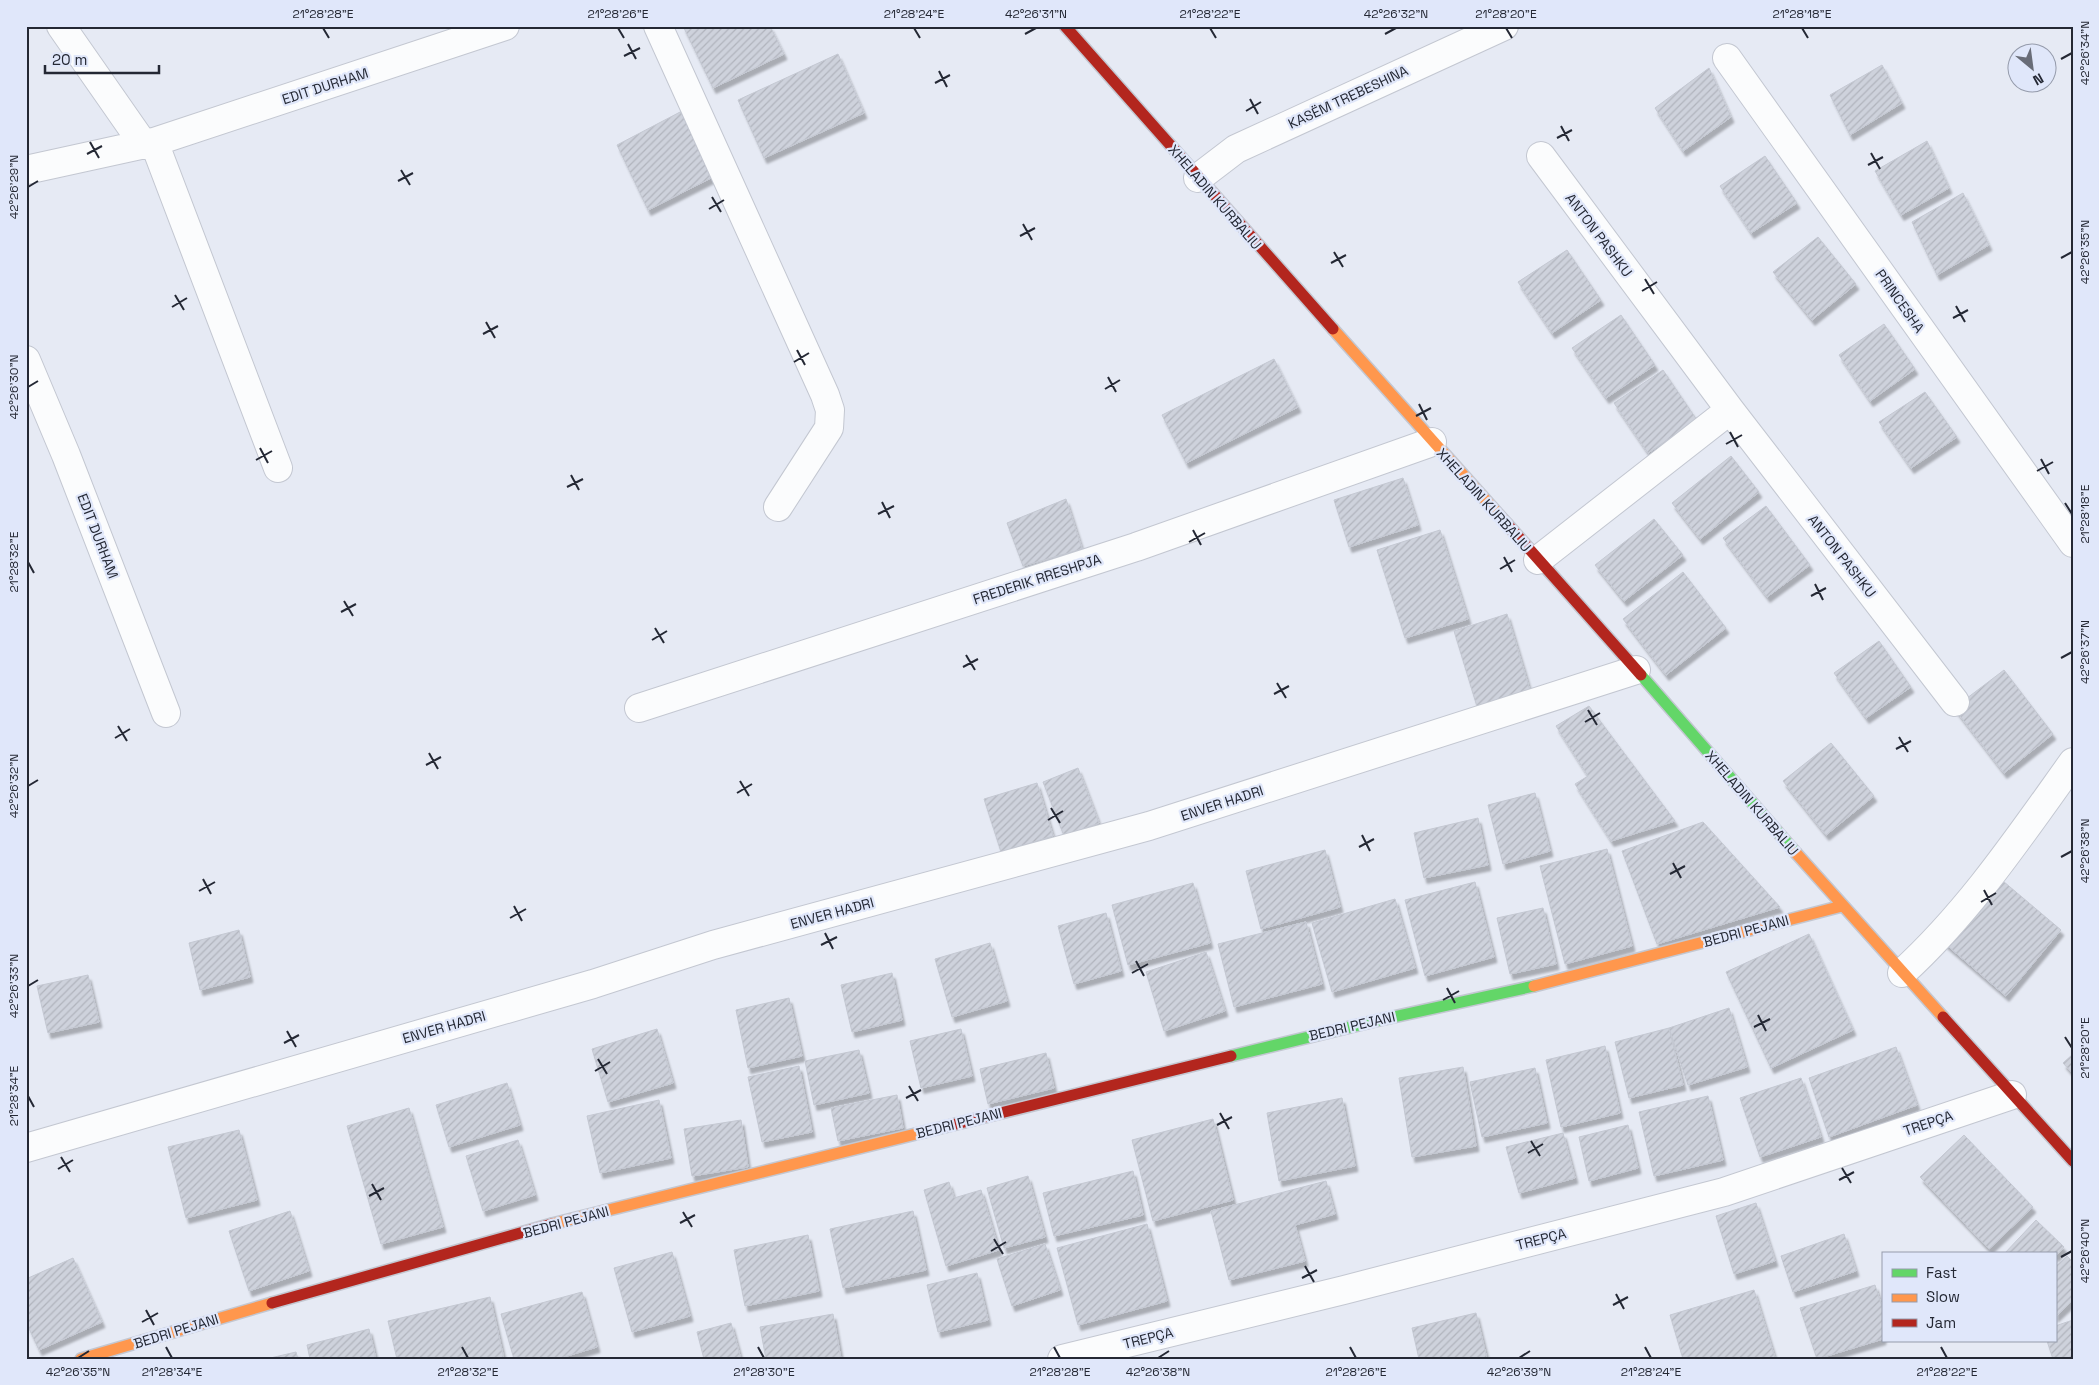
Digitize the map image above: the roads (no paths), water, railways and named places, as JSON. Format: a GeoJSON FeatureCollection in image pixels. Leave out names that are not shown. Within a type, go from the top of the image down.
{"type":"FeatureCollection","features":[{"type":"Feature","properties":{"kind":"street"},"geometry":{"type":"LineString","coordinates":[[61,26],[149,144],[278,468]]}},
{"type":"Feature","properties":{"kind":"street","name":"EDIT DURHAM"},"geometry":{"type":"LineString","coordinates":[[26,170],[149,144],[505,26]]}},
{"type":"Feature","properties":{"kind":"street"},"geometry":{"type":"LineString","coordinates":[[658,26],[825,395],[830,410],[829,428],[778,507]]}},
{"type":"Feature","properties":{"kind":"street","name":"XHELADIN KURBALIU"},"geometry":{"type":"LineString","coordinates":[[1065,26],[1636,670],[1842,906],[2073,1161]]}},
{"type":"Feature","properties":{"kind":"street","name":"KASËM TREBESHINA"},"geometry":{"type":"LineString","coordinates":[[1198,178],[1236,149],[1504,26]]}},
{"type":"Feature","properties":{"kind":"street","name":"PRINCESHA"},"geometry":{"type":"LineString","coordinates":[[1727,58],[2073,543]]}},
{"type":"Feature","properties":{"kind":"street","name":"ANTON PASHKU"},"geometry":{"type":"LineString","coordinates":[[1541,156],[1730,410],[1955,702]]}},
{"type":"Feature","properties":{"kind":"street","name":"EDIT DURHAM"},"geometry":{"type":"LineString","coordinates":[[26,360],[66,455],[166,713]]}},
{"type":"Feature","properties":{"kind":"street"},"geometry":{"type":"LineString","coordinates":[[1538,560],[1730,410]]}},
{"type":"Feature","properties":{"kind":"street","name":"FREDERIK RRESHPJA"},"geometry":{"type":"LineString","coordinates":[[639,708],[1136,547],[1432,442]]}},
{"type":"Feature","properties":{"kind":"street","name":"ENVER HADRI"},"geometry":{"type":"LineString","coordinates":[[26,1148],[583,987],[713,945],[1149,826],[1636,670]]}},
{"type":"Feature","properties":{"kind":"street"},"geometry":{"type":"LineString","coordinates":[[1902,973],[1934,944],[2005,858],[2073,762]]}},
{"type":"Feature","properties":{"kind":"street","name":"BEDRI PEJANI"},"geometry":{"type":"LineString","coordinates":[[81,1359],[278,1301],[564,1222],[1346,1028],[1548,983],[1842,906]]}},
{"type":"Feature","properties":{"kind":"street","name":"TREPÇA"},"geometry":{"type":"LineString","coordinates":[[1062,1359],[1344,1290],[1724,1192],[2012,1095]]}}]}
